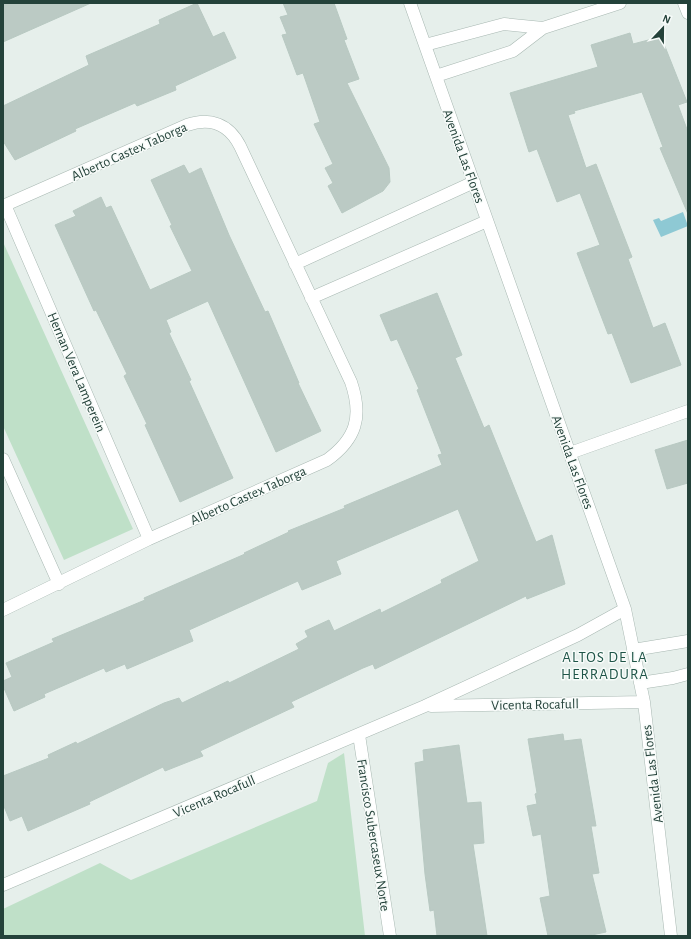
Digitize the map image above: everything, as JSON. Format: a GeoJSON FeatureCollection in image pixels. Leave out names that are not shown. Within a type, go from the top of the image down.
{"type":"FeatureCollection","features":[{"type":"Feature","properties":{"kind":"street","name":"Avenida Las Flores"},"geometry":{"type":"LineString","coordinates":[[410,3],[625,609],[644,702],[672,936]]}},
{"type":"Feature","properties":{"kind":"street"},"geometry":{"type":"LineString","coordinates":[[436,76],[513,51],[543,28],[620,3]]}},
{"type":"Feature","properties":{"kind":"street"},"geometry":{"type":"LineString","coordinates":[[684,3],[688,13]]}},
{"type":"Feature","properties":{"kind":"street"},"geometry":{"type":"LineString","coordinates":[[424,45],[504,24],[543,28]]}},
{"type":"Feature","properties":{"kind":"street","name":"Alberto Castex Taborga"},"geometry":{"type":"LineString","coordinates":[[3,610],[149,539],[327,460],[339,451],[349,440],[355,426],[358,411],[356,396],[311,298],[235,137],[228,130],[208,121],[187,125],[4,205]]}},
{"type":"Feature","properties":{"kind":"street"},"geometry":{"type":"LineString","coordinates":[[295,264],[474,182]]}},
{"type":"Feature","properties":{"kind":"street","name":"Hernan Vera Lamperein"},"geometry":{"type":"LineString","coordinates":[[4,205],[149,539]]}},
{"type":"Feature","properties":{"kind":"street"},"geometry":{"type":"LineString","coordinates":[[311,298],[487,221]]}},
{"type":"Feature","properties":{"kind":"street"},"geometry":{"type":"LineString","coordinates":[[570,453],[688,411]]}},
{"type":"Feature","properties":{"kind":"street"},"geometry":{"type":"LineString","coordinates":[[3,459],[59,584]]}},
{"type":"Feature","properties":{"kind":"street","name":"Vicenta Rocafull"},"geometry":{"type":"LineString","coordinates":[[3,885],[426,706],[578,635],[625,609]]}},
{"type":"Feature","properties":{"kind":"street"},"geometry":{"type":"LineString","coordinates":[[633,650],[688,641]]}},
{"type":"Feature","properties":{"kind":"street"},"geometry":{"type":"LineString","coordinates":[[640,683],[688,674]]}},
{"type":"Feature","properties":{"kind":"street","name":"Vicenta Rocafull"},"geometry":{"type":"LineString","coordinates":[[426,706],[644,702]]}},
{"type":"Feature","properties":{"kind":"street","name":"Francisco Subercaseux Norte"},"geometry":{"type":"LineString","coordinates":[[359,735],[390,936]]}},
{"type":"Feature","properties":{"kind":"green space"},"geometry":{"type":"Polygon","coordinates":[[[3,242],[133,529],[64,560],[3,426],[3,242]]]}},
{"type":"Feature","properties":{"kind":"green space"},"geometry":{"type":"Polygon","coordinates":[[[344,753],[365,936],[3,936],[3,909],[100,863],[131,880],[317,801],[328,763],[344,753]]]}},
{"type":"Feature","properties":{"kind":"water"},"geometry":{"type":"Polygon","coordinates":[[[683,212],[688,226],[661,237],[653,220],[659,218],[661,221],[683,212]]]}},
{"type":"Feature","properties":{"kind":"building"},"geometry":{"type":"Polygon","coordinates":[[[3,3],[91,3],[3,42],[3,3]]]}},
{"type":"Feature","properties":{"kind":"building"},"geometry":{"type":"Polygon","coordinates":[[[197,3],[213,37],[224,32],[236,58],[175,86],[176,90],[137,106],[135,103],[75,129],[76,131],[15,160],[3,141],[3,106],[89,65],[86,56],[160,24],[159,20],[197,3]]]}},
{"type":"Feature","properties":{"kind":"building"},"geometry":{"type":"Polygon","coordinates":[[[283,3],[334,3],[347,39],[344,40],[359,79],[347,83],[389,168],[390,182],[383,191],[342,213],[328,186],[333,183],[325,168],[333,164],[314,124],[320,122],[303,73],[297,75],[282,35],[287,34],[280,17],[288,15],[283,3]]]}},
{"type":"Feature","properties":{"kind":"building"},"geometry":{"type":"Polygon","coordinates":[[[630,33],[633,44],[656,38],[657,40],[662,39],[687,102],[678,105],[688,132],[688,214],[660,148],[663,147],[642,92],[574,111],[575,113],[568,115],[586,168],[596,164],[632,257],[628,259],[653,328],[665,323],[681,365],[631,383],[612,333],[608,334],[577,253],[600,245],[580,193],[557,202],[537,149],[529,152],[510,93],[598,67],[591,45],[630,33]]]}},
{"type":"Feature","properties":{"kind":"building"},"geometry":{"type":"Polygon","coordinates":[[[184,165],[189,174],[201,168],[229,235],[265,312],[268,311],[298,383],[321,431],[276,452],[208,301],[166,320],[171,332],[169,333],[191,380],[189,381],[233,478],[180,502],[145,425],[147,424],[124,376],[127,374],[96,310],[94,311],[55,225],[76,216],[73,211],[101,197],[106,208],[111,206],[150,290],[192,271],[170,226],[172,225],[151,180],[184,165]]]}},
{"type":"Feature","properties":{"kind":"building"},"geometry":{"type":"Polygon","coordinates":[[[437,293],[462,355],[455,358],[484,428],[489,425],[536,542],[552,535],[565,584],[527,599],[526,596],[375,669],[373,664],[363,668],[291,702],[294,707],[200,751],[203,756],[165,771],[163,767],[89,802],[90,804],[28,831],[22,816],[10,821],[3,804],[3,776],[49,758],[48,755],[76,742],[77,744],[164,703],[179,698],[182,703],[228,681],[229,683],[299,649],[296,644],[308,637],[305,631],[329,620],[334,631],[380,609],[381,613],[442,583],[441,580],[479,561],[458,509],[336,561],[341,574],[302,590],[298,581],[189,630],[193,641],[127,669],[125,664],[106,672],[104,668],[44,694],[45,697],[14,711],[3,686],[3,681],[12,677],[6,663],[54,642],[52,639],[145,600],[144,598],[245,554],[244,553],[289,532],[288,531],[345,508],[344,506],[442,465],[438,455],[442,454],[417,390],[419,389],[397,339],[391,341],[380,315],[437,293]]]}},
{"type":"Feature","properties":{"kind":"building"},"geometry":{"type":"Polygon","coordinates":[[[688,440],[688,483],[667,489],[655,450],[688,440]]]}},
{"type":"Feature","properties":{"kind":"building"},"geometry":{"type":"Polygon","coordinates":[[[563,734],[564,741],[581,739],[596,826],[591,826],[599,873],[592,874],[606,932],[587,936],[548,936],[540,898],[550,896],[541,834],[533,836],[527,806],[537,804],[535,794],[537,793],[528,739],[563,734]]]}},
{"type":"Feature","properties":{"kind":"building"},"geometry":{"type":"Polygon","coordinates":[[[459,745],[467,803],[481,802],[484,843],[473,844],[487,936],[437,936],[434,910],[430,911],[425,874],[415,763],[424,761],[423,750],[459,745]]]}},
{"type":"Feature","properties":{"kind":"district","name":"ALTOS DE LA HERRADURA"},"geometry":{"type":"Point","coordinates":[605,666]}}]}
